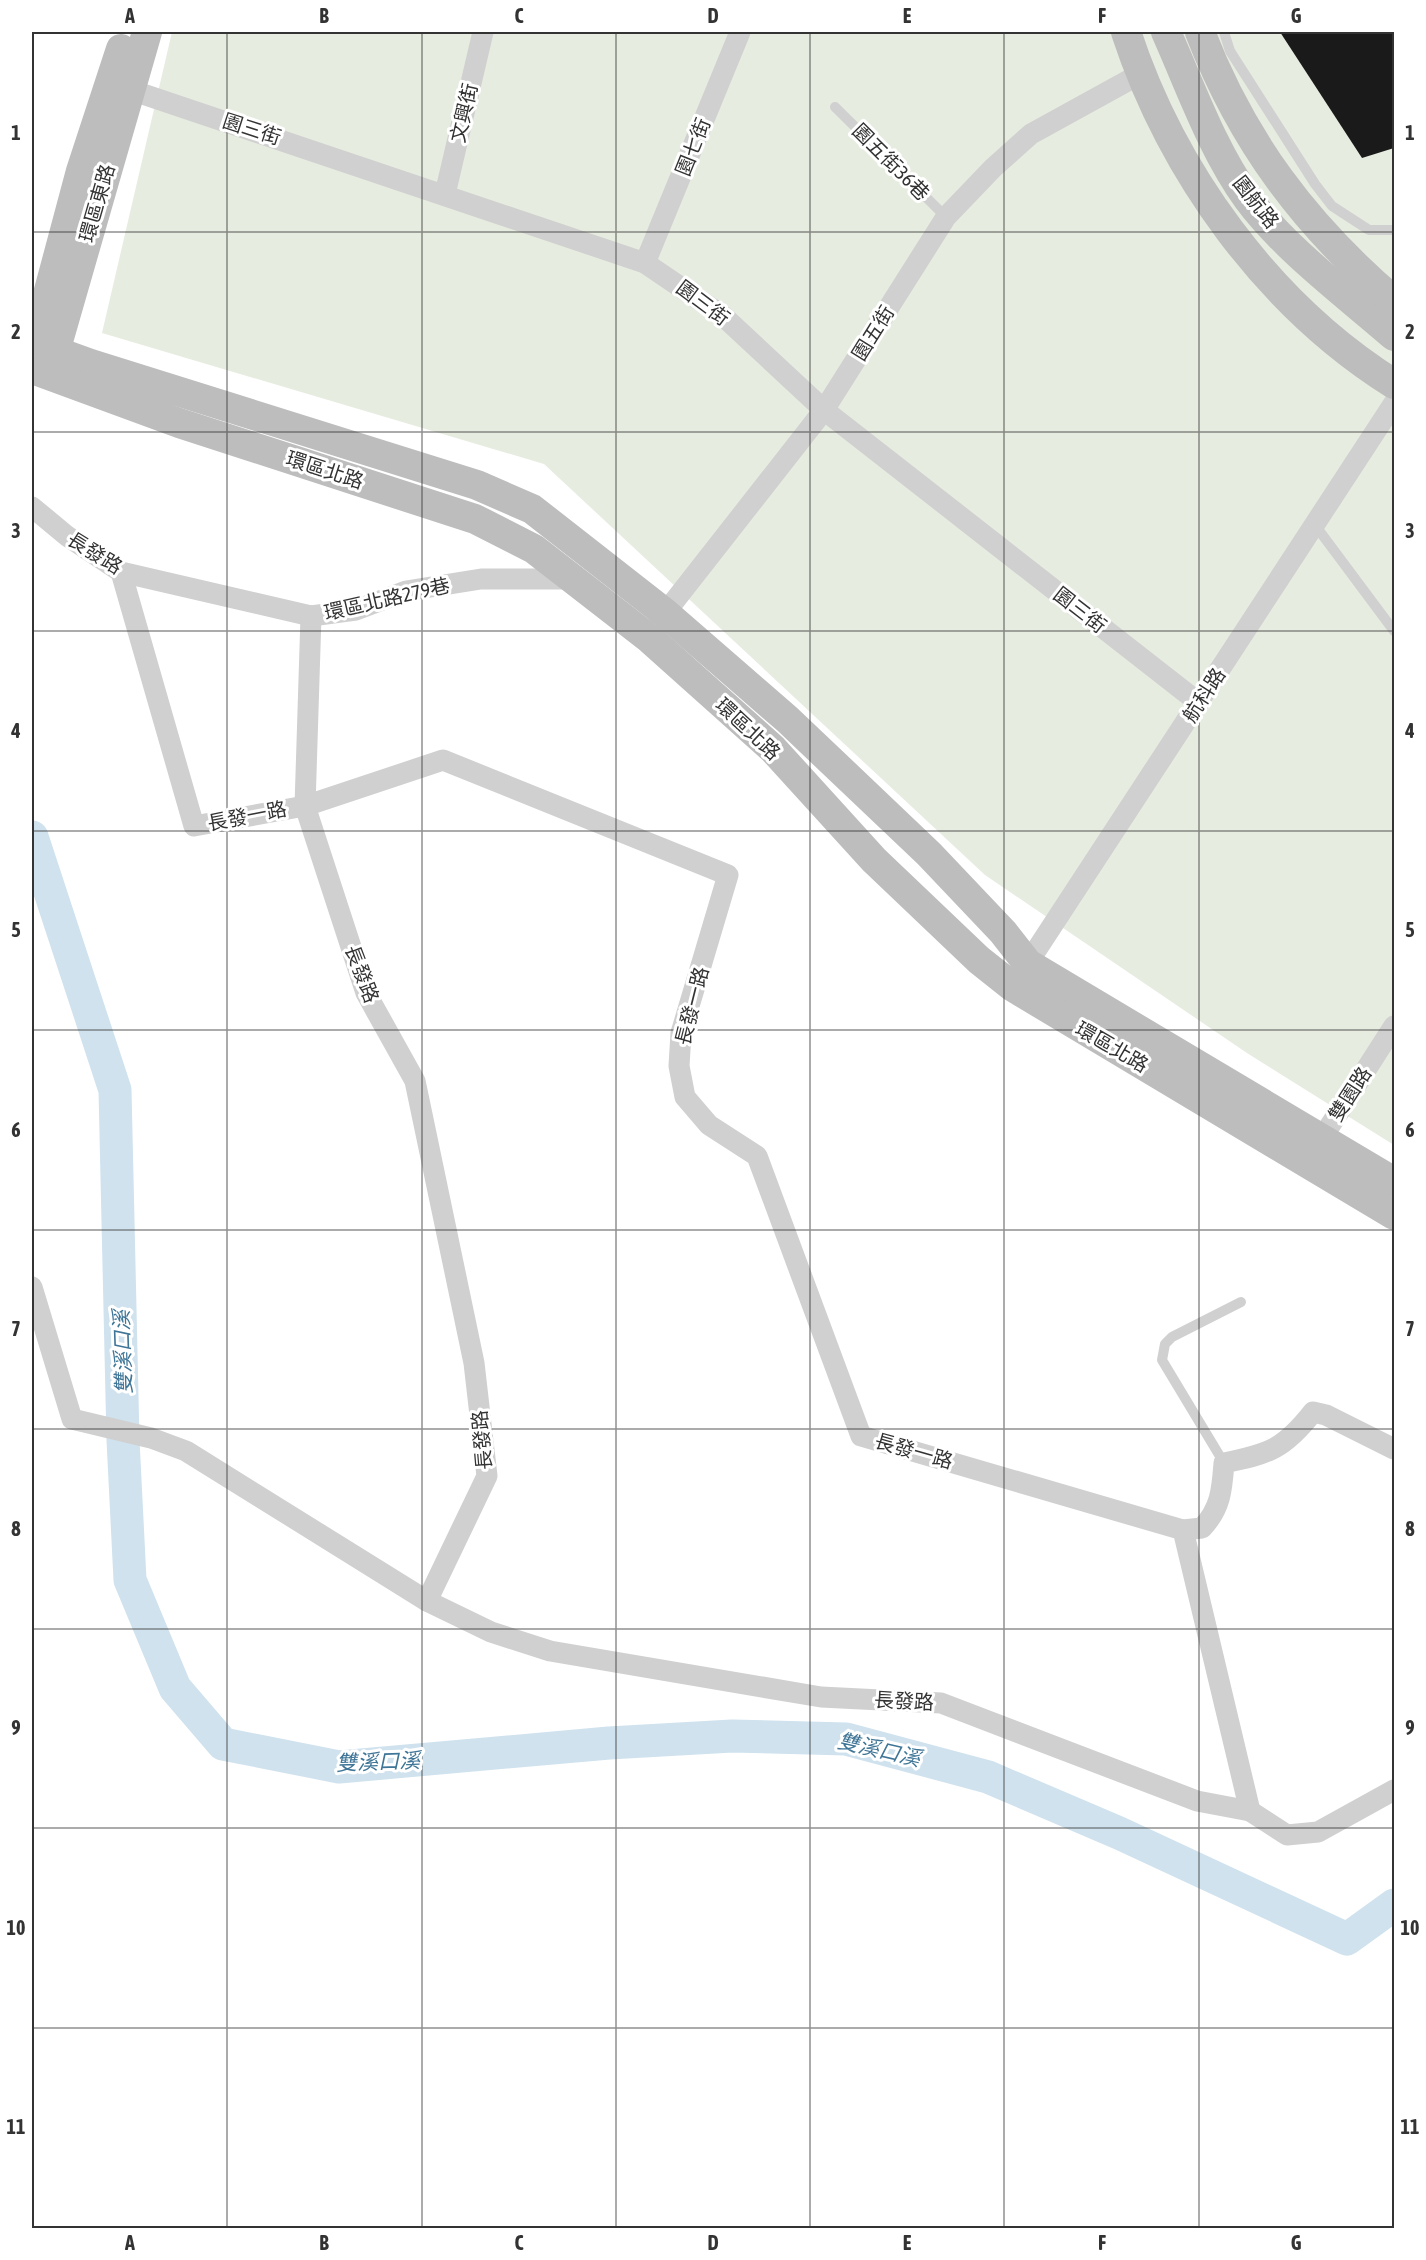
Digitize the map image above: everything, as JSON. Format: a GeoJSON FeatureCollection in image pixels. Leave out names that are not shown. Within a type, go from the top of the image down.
{"type":"FeatureCollection","features":[{"type":"Feature","properties":{"kind":"street","name":"環區東路"},"geometry":{"type":"LineString","coordinates":[[39,353],[118,86],[126,32]]}},
{"type":"Feature","properties":{"kind":"street","name":"環區東路"},"geometry":{"type":"LineString","coordinates":[[118,86],[147,32]]}},
{"type":"Feature","properties":{"kind":"street","name":"文興街"},"geometry":{"type":"LineString","coordinates":[[444,194],[483,32]]}},
{"type":"Feature","properties":{"kind":"street","name":"園七街"},"geometry":{"type":"LineString","coordinates":[[645,263],[740,32]]}},
{"type":"Feature","properties":{"kind":"street"},"geometry":{"type":"LineString","coordinates":[[1126,32],[1140,74],[1165,131],[1194,179],[1273,282],[1343,347],[1395,384]]}},
{"type":"Feature","properties":{"kind":"street","name":"園航路"},"geometry":{"type":"LineString","coordinates":[[1166,32],[1213,139],[1249,199],[1298,252],[1395,336]]}},
{"type":"Feature","properties":{"kind":"street"},"geometry":{"type":"LineString","coordinates":[[1200,32],[1215,72],[1240,121],[1269,167],[1326,238],[1395,301]]}},
{"type":"Feature","properties":{"kind":"street","name":"園五街"},"geometry":{"type":"LineString","coordinates":[[650,639],[665,613],[824,410],[946,217],[993,168],[1031,135],[1140,74]]}},
{"type":"Feature","properties":{"kind":"street","name":"園三街"},"geometry":{"type":"LineString","coordinates":[[118,86],[645,263],[723,316],[824,410],[1199,702]]}},
{"type":"Feature","properties":{"kind":"street","name":"環區北路"},"geometry":{"type":"LineString","coordinates":[[39,353],[179,423],[475,519],[534,549],[650,639],[773,749],[874,860],[979,960],[1020,975],[1314,1150],[1395,1215]]}},
{"type":"Feature","properties":{"kind":"street","name":"環區北路"},"geometry":{"type":"LineString","coordinates":[[39,353],[477,485],[532,509],[665,613],[848,775],[936,862],[1003,933],[1020,975]]}},
{"type":"Feature","properties":{"kind":"street","name":"航科路"},"geometry":{"type":"LineString","coordinates":[[1020,975],[1395,403]]}},
{"type":"Feature","properties":{"kind":"street","name":"長發路"},"geometry":{"type":"LineString","coordinates":[[32,507],[67,536],[121,573],[311,616],[305,806],[366,993],[415,1081],[474,1363],[487,1476],[427,1601],[492,1632],[550,1651],[821,1696],[941,1703],[1197,1801],[1250,1811],[1287,1835],[1318,1832],[1395,1790]]}},
{"type":"Feature","properties":{"kind":"street","name":"長發一路"},"geometry":{"type":"LineString","coordinates":[[121,573],[194,826],[305,806],[443,760],[728,875],[681,1034],[679,1066],[685,1097],[709,1125],[757,1156],[861,1436],[1183,1530]]}},
{"type":"Feature","properties":{"kind":"street","name":"環區北路279巷"},"geometry":{"type":"LineString","coordinates":[[311,616],[356,610],[406,591],[481,579],[570,579]]}},
{"type":"Feature","properties":{"kind":"street","name":"雙園路"},"geometry":{"type":"LineString","coordinates":[[1314,1150],[1395,1026]]}},
{"type":"Feature","properties":{"kind":"street","name":"環區北路"},"geometry":{"type":"LineString","coordinates":[[1314,1150],[1395,1182]]}},
{"type":"Feature","properties":{"kind":"street"},"geometry":{"type":"LineString","coordinates":[[32,1287],[72,1419],[150,1438],[186,1451],[427,1601]]}},
{"type":"Feature","properties":{"kind":"street"},"geometry":{"type":"LineString","coordinates":[[1250,1811],[1183,1530],[1202,1528],[1211,1519],[1222,1498],[1224,1462],[1275,1449],[1294,1436],[1313,1412],[1326,1415],[1395,1449]]}},
{"type":"Feature","properties":{"kind":"lane"},"geometry":{"type":"LineString","coordinates":[[1224,32],[1230,51],[1315,184],[1332,206],[1369,230],[1395,230]]}},
{"type":"Feature","properties":{"kind":"lane","name":"園五街36巷"},"geometry":{"type":"LineString","coordinates":[[835,107],[946,217]]}},
{"type":"Feature","properties":{"kind":"lane"},"geometry":{"type":"LineString","coordinates":[[1315,525],[1395,630]]}},
{"type":"Feature","properties":{"kind":"lane"},"geometry":{"type":"LineString","coordinates":[[1224,1462],[1162,1360],[1165,1344],[1172,1337],[1241,1302]]}},
{"type":"Feature","properties":{"kind":"shaded area"},"geometry":{"type":"Polygon","coordinates":[[[172,32],[1394,32],[1394,1145],[1247,1053],[985,875],[544,464],[102,333],[172,32]]]}},
{"type":"Feature","properties":{"kind":"building"},"geometry":{"type":"Polygon","coordinates":[[[1280,32],[1394,32],[1394,148],[1362,158],[1280,32]]]}},
{"type":"Feature","properties":{"kind":"waterway","name":"雙溪口溪"},"geometry":{"type":"LineString","coordinates":[[32,837],[115,1090],[123,1440],[130,1580],[175,1688],[223,1744],[339,1767],[609,1743],[732,1736],[846,1739],[988,1777],[1119,1833],[1347,1939],[1394,1905]]}}]}
